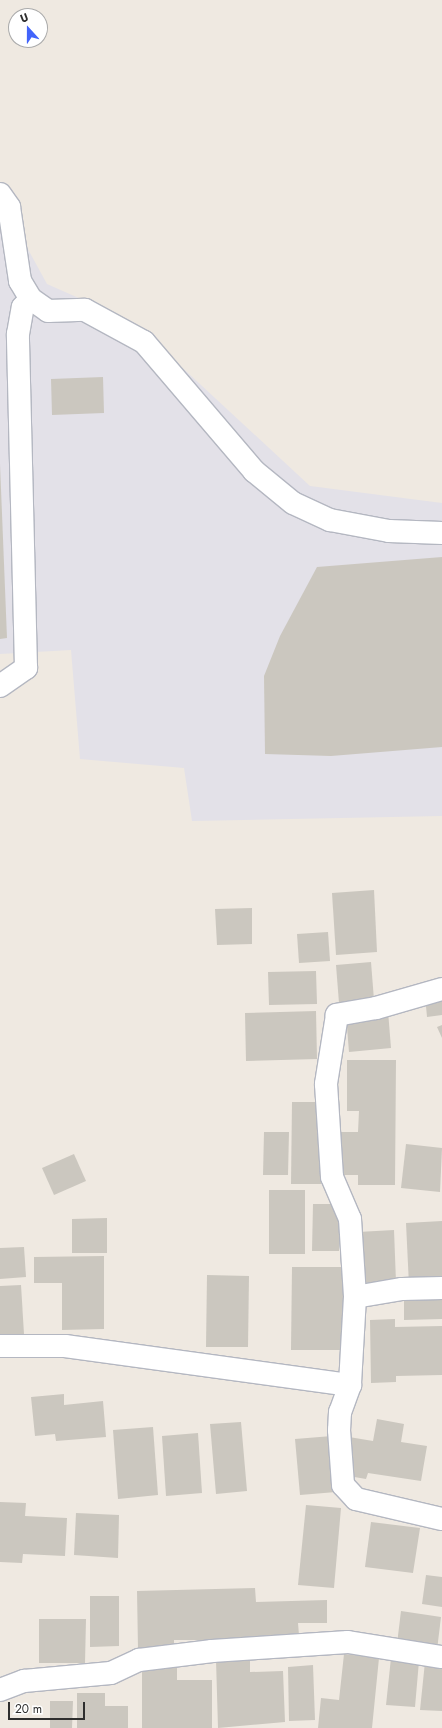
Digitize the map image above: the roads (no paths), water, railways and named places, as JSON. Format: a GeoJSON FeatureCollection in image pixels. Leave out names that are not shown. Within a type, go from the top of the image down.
{"type":"FeatureCollection","features":[{"type":"Feature","properties":{"kind":"street"},"geometry":{"type":"LineString","coordinates":[[0,194],[9,207],[20,281],[31,299],[48,311],[85,310],[144,342],[254,471],[293,503],[330,520],[389,531],[442,533]]}},
{"type":"Feature","properties":{"kind":"street"},"geometry":{"type":"LineString","coordinates":[[0,686],[26,668],[18,334],[23,307],[31,299]]}},
{"type":"Feature","properties":{"kind":"street"},"geometry":{"type":"LineString","coordinates":[[442,989],[334,1018],[326,1084],[332,1177],[350,1219],[355,1297],[350,1385],[340,1412],[339,1430],[341,1474],[348,1494],[390,1509],[442,1519]]}},
{"type":"Feature","properties":{"kind":"street"},"geometry":{"type":"LineString","coordinates":[[355,1297],[395,1290],[442,1288]]}},
{"type":"Feature","properties":{"kind":"street"},"geometry":{"type":"LineString","coordinates":[[0,1346],[65,1346],[350,1385]]}},
{"type":"Feature","properties":{"kind":"street"},"geometry":{"type":"LineString","coordinates":[[0,1690],[24,1681],[111,1673],[139,1660],[212,1651],[348,1642],[442,1657]]}}]}
